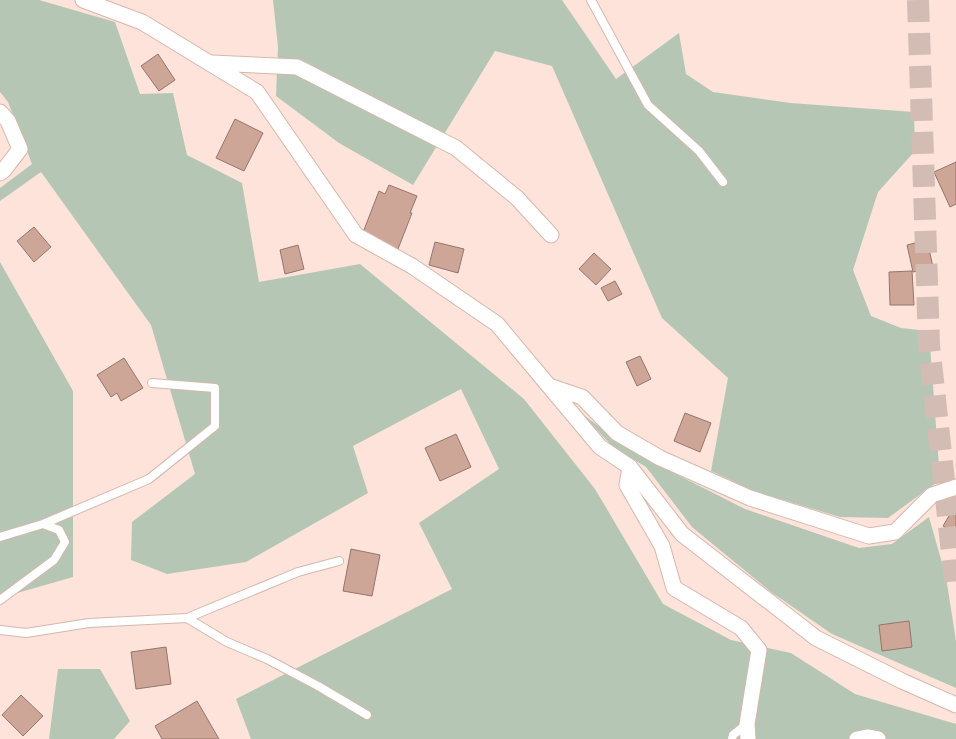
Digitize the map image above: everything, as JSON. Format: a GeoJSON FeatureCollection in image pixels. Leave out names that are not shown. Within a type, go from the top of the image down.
{"type":"FeatureCollection","features":[{"type":"Feature","properties":{"kind":"street"},"geometry":{"type":"LineString","coordinates":[[83,0],[142,22],[257,92],[356,235],[412,266],[497,324],[600,447],[630,467],[682,534],[816,638],[902,681],[956,705]]}},
{"type":"Feature","properties":{"kind":"street"},"geometry":{"type":"LineString","coordinates":[[211,63],[297,67],[456,148],[516,198],[551,235]]}},
{"type":"Feature","properties":{"kind":"street"},"geometry":{"type":"LineString","coordinates":[[0,112],[8,121],[20,149],[0,173]]}},
{"type":"Feature","properties":{"kind":"street"},"geometry":{"type":"LineString","coordinates":[[548,386],[582,398],[617,433],[660,458],[750,498],[869,536],[895,532],[932,495],[956,487]]}},
{"type":"Feature","properties":{"kind":"street"},"geometry":{"type":"LineString","coordinates":[[630,467],[627,485],[662,546],[674,588],[741,628],[759,650],[748,732]]}},
{"type":"Feature","properties":{"kind":"street"},"geometry":{"type":"LineString","coordinates":[[858,739],[867,736],[878,739]]}},
{"type":"Feature","properties":{"kind":"lane"},"geometry":{"type":"LineString","coordinates":[[591,0],[648,105],[699,151],[723,182]]}},
{"type":"Feature","properties":{"kind":"lane"},"geometry":{"type":"LineString","coordinates":[[0,537],[43,524],[149,480],[215,426],[215,388],[152,383]]}},
{"type":"Feature","properties":{"kind":"lane"},"geometry":{"type":"LineString","coordinates":[[0,600],[54,560],[65,542],[59,530],[43,524]]}},
{"type":"Feature","properties":{"kind":"lane"},"geometry":{"type":"LineString","coordinates":[[0,630],[26,633],[89,623],[187,618],[298,572],[339,561]]}},
{"type":"Feature","properties":{"kind":"lane"},"geometry":{"type":"LineString","coordinates":[[187,618],[227,642],[267,659],[368,715]]}},
{"type":"Feature","properties":{"kind":"lane"},"geometry":{"type":"LineString","coordinates":[[732,739],[732,735],[748,732]]}},
{"type":"Feature","properties":{"kind":"green space"},"geometry":{"type":"Polygon","coordinates":[[[0,0],[39,0],[115,22],[140,94],[173,93],[187,155],[242,183],[259,282],[360,264],[524,399],[595,489],[663,604],[731,640],[791,653],[855,694],[956,724],[956,739],[251,739],[236,699],[452,589],[419,523],[499,469],[461,389],[353,446],[368,493],[246,562],[167,574],[131,560],[132,522],[195,474],[151,325],[41,172],[0,201],[0,188],[32,164],[8,102],[0,92],[0,0]]]}},
{"type":"Feature","properties":{"kind":"green space"},"geometry":{"type":"Polygon","coordinates":[[[273,0],[562,0],[616,79],[679,33],[686,74],[713,92],[791,103],[914,112],[915,151],[878,192],[853,270],[871,316],[901,328],[929,331],[940,480],[888,518],[840,517],[754,491],[711,471],[728,378],[662,318],[552,66],[495,51],[413,185],[339,143],[276,96],[278,47],[273,0]]]}},
{"type":"Feature","properties":{"kind":"green space"},"geometry":{"type":"Polygon","coordinates":[[[0,262],[73,391],[73,577],[0,598],[0,262]]]}},
{"type":"Feature","properties":{"kind":"green space"},"geometry":{"type":"Polygon","coordinates":[[[581,413],[617,440],[656,464],[745,509],[859,548],[892,544],[929,517],[946,577],[956,641],[956,688],[832,634],[771,592],[692,527],[646,467],[613,447],[581,413]]]}},
{"type":"Feature","properties":{"kind":"green space"},"geometry":{"type":"Polygon","coordinates":[[[58,669],[100,669],[130,721],[114,739],[49,739],[58,669]]]}},
{"type":"Feature","properties":{"kind":"building"},"geometry":{"type":"Polygon","coordinates":[[[158,54],[175,80],[159,91],[141,66],[158,54]]]}},
{"type":"Feature","properties":{"kind":"building"},"geometry":{"type":"Polygon","coordinates":[[[235,119],[263,133],[244,171],[216,158],[235,119]]]}},
{"type":"Feature","properties":{"kind":"building"},"geometry":{"type":"Polygon","coordinates":[[[956,162],[956,204],[950,207],[934,172],[956,162]]]}},
{"type":"Feature","properties":{"kind":"building"},"geometry":{"type":"Polygon","coordinates":[[[389,185],[417,196],[398,249],[362,235],[379,191],[385,194],[389,185]]]}},
{"type":"Feature","properties":{"kind":"building"},"geometry":{"type":"Polygon","coordinates":[[[34,227],[51,247],[34,262],[17,241],[34,227]]]}},
{"type":"Feature","properties":{"kind":"building"},"geometry":{"type":"Polygon","coordinates":[[[927,240],[933,267],[913,272],[907,245],[927,240]]]}},
{"type":"Feature","properties":{"kind":"building"},"geometry":{"type":"Polygon","coordinates":[[[435,242],[464,249],[458,273],[429,265],[435,242]]]}},
{"type":"Feature","properties":{"kind":"building"},"geometry":{"type":"Polygon","coordinates":[[[298,245],[304,269],[285,274],[280,250],[298,245]]]}},
{"type":"Feature","properties":{"kind":"building"},"geometry":{"type":"Polygon","coordinates":[[[594,253],[611,269],[596,285],[579,269],[594,253]]]}},
{"type":"Feature","properties":{"kind":"building"},"geometry":{"type":"Polygon","coordinates":[[[912,271],[914,305],[890,305],[889,272],[912,271]]]}},
{"type":"Feature","properties":{"kind":"building"},"geometry":{"type":"Polygon","coordinates":[[[615,281],[622,294],[608,301],[601,288],[615,281]]]}},
{"type":"Feature","properties":{"kind":"building"},"geometry":{"type":"Polygon","coordinates":[[[640,356],[651,379],[637,386],[626,362],[640,356]]]}},
{"type":"Feature","properties":{"kind":"building"},"geometry":{"type":"Polygon","coordinates":[[[124,358],[143,388],[121,401],[117,393],[111,397],[97,375],[124,358]]]}},
{"type":"Feature","properties":{"kind":"building"},"geometry":{"type":"Polygon","coordinates":[[[685,413],[711,423],[700,452],[674,441],[685,413]]]}},
{"type":"Feature","properties":{"kind":"building"},"geometry":{"type":"Polygon","coordinates":[[[456,434],[471,467],[440,481],[425,448],[456,434]]]}},
{"type":"Feature","properties":{"kind":"building"},"geometry":{"type":"Polygon","coordinates":[[[956,504],[956,534],[943,526],[956,504]]]}},
{"type":"Feature","properties":{"kind":"building"},"geometry":{"type":"Polygon","coordinates":[[[351,549],[380,555],[372,596],[343,591],[351,549]]]}},
{"type":"Feature","properties":{"kind":"building"},"geometry":{"type":"Polygon","coordinates":[[[909,621],[912,647],[882,651],[879,625],[909,621]]]}},
{"type":"Feature","properties":{"kind":"building"},"geometry":{"type":"Polygon","coordinates":[[[166,647],[171,684],[136,689],[131,652],[166,647]]]}},
{"type":"Feature","properties":{"kind":"building"},"geometry":{"type":"Polygon","coordinates":[[[21,695],[43,716],[23,736],[2,715],[21,695]]]}},
{"type":"Feature","properties":{"kind":"building"},"geometry":{"type":"Polygon","coordinates":[[[197,701],[219,739],[162,739],[155,726],[197,701]]]}},
{"type":"Feature","properties":{"kind":"tunnel"},"geometry":{"type":"LineString","coordinates":[[918,0],[929,345],[956,589]]}}]}
